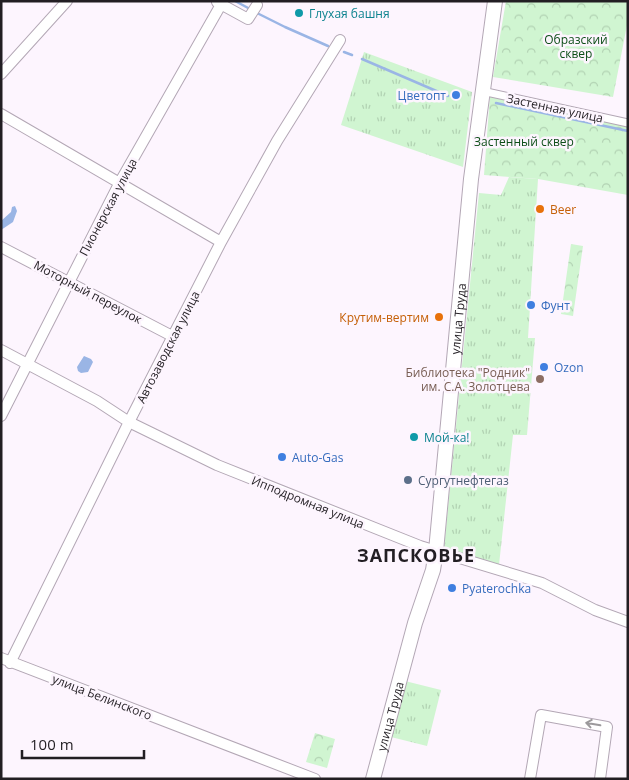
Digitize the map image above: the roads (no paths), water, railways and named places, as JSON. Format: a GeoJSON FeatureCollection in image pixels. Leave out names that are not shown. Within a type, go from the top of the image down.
{"type":"FeatureCollection","features":[{"type":"Feature","properties":{"kind":"main road","name":"улица Труда"},"geometry":{"type":"LineString","coordinates":[[374,779],[414,623],[433,570],[436,551],[471,179],[495,1]]}},
{"type":"Feature","properties":{"kind":"street"},"geometry":{"type":"LineString","coordinates":[[1,74],[67,1]]}},
{"type":"Feature","properties":{"kind":"street"},"geometry":{"type":"LineString","coordinates":[[220,2],[248,19],[255,9]]}},
{"type":"Feature","properties":{"kind":"street","name":"Пионерская улица"},"geometry":{"type":"LineString","coordinates":[[1,416],[120,182],[220,2]]}},
{"type":"Feature","properties":{"kind":"street","name":"Автозаводская улица"},"geometry":{"type":"LineString","coordinates":[[6,660],[174,337],[221,242],[277,141],[340,40]]}},
{"type":"Feature","properties":{"kind":"street","name":"Застенная улица"},"geometry":{"type":"LineString","coordinates":[[482,91],[628,123]]}},
{"type":"Feature","properties":{"kind":"street"},"geometry":{"type":"LineString","coordinates":[[1,114],[221,242]]}},
{"type":"Feature","properties":{"kind":"street","name":"Моторный переулок"},"geometry":{"type":"LineString","coordinates":[[1,247],[174,337]]}},
{"type":"Feature","properties":{"kind":"street","name":"Ипподромная улица"},"geometry":{"type":"LineString","coordinates":[[1,350],[97,401],[129,422],[217,465],[436,551],[542,583],[595,610],[628,622]]}},
{"type":"Feature","properties":{"kind":"street","name":"улица Белинского"},"geometry":{"type":"LineString","coordinates":[[6,660],[315,779]]}},
{"type":"Feature","properties":{"kind":"street"},"geometry":{"type":"LineString","coordinates":[[530,779],[541,715],[607,727],[600,779]]}},
{"type":"Feature","properties":{"kind":"water"},"geometry":{"type":"Polygon","coordinates":[[[15,206],[17,211],[13,222],[1,230],[1,221],[11,212],[12,207],[15,206]]]}},
{"type":"Feature","properties":{"kind":"water"},"geometry":{"type":"Polygon","coordinates":[[[84,356],[93,362],[88,372],[81,373],[77,367],[84,356]]]}},
{"type":"Feature","properties":{"kind":"waterway"},"geometry":{"type":"LineString","coordinates":[[235,1],[250,9]]}},
{"type":"Feature","properties":{"kind":"waterway"},"geometry":{"type":"LineString","coordinates":[[257,13],[328,46]]}},
{"type":"Feature","properties":{"kind":"waterway"},"geometry":{"type":"LineString","coordinates":[[344,52],[352,55]]}},
{"type":"Feature","properties":{"kind":"waterway"},"geometry":{"type":"LineString","coordinates":[[362,59],[448,96]]}},
{"type":"Feature","properties":{"kind":"waterway"},"geometry":{"type":"LineString","coordinates":[[496,103],[628,131]]}},
{"type":"Feature","properties":{"kind":"place","name":"Глухая башня"},"geometry":{"type":"Point","coordinates":[299,13]}},
{"type":"Feature","properties":{"kind":"place","name":"Цветопт"},"geometry":{"type":"Point","coordinates":[456,95]}},
{"type":"Feature","properties":{"kind":"place","name":"Beer"},"geometry":{"type":"Point","coordinates":[540,209]}},
{"type":"Feature","properties":{"kind":"place","name":"Фунт"},"geometry":{"type":"Point","coordinates":[531,305]}},
{"type":"Feature","properties":{"kind":"place","name":"Крутим-вертим"},"geometry":{"type":"Point","coordinates":[439,317]}},
{"type":"Feature","properties":{"kind":"place","name":"Ozon"},"geometry":{"type":"Point","coordinates":[544,367]}},
{"type":"Feature","properties":{"kind":"place","name":"Библиотека \"Родник\" им. С.А. Золотцева"},"geometry":{"type":"Point","coordinates":[540,379]}},
{"type":"Feature","properties":{"kind":"place","name":"Мой-ка!"},"geometry":{"type":"Point","coordinates":[414,437]}},
{"type":"Feature","properties":{"kind":"place","name":"Auto-Gas"},"geometry":{"type":"Point","coordinates":[282,457]}},
{"type":"Feature","properties":{"kind":"place","name":"Сургутнефтегаз"},"geometry":{"type":"Point","coordinates":[408,480]}},
{"type":"Feature","properties":{"kind":"place","name":"Pyaterochka"},"geometry":{"type":"Point","coordinates":[452,588]}},
{"type":"Feature","properties":{"kind":"district","name":"ЗАПСКОВЬЕ"},"geometry":{"type":"Point","coordinates":[416,555]}},
{"type":"Feature","properties":{"kind":"park label","name":"Образский сквер"},"geometry":{"type":"Point","coordinates":[576,46]}},
{"type":"Feature","properties":{"kind":"park label","name":"Застенный сквер"},"geometry":{"type":"Point","coordinates":[524,141]}}]}
